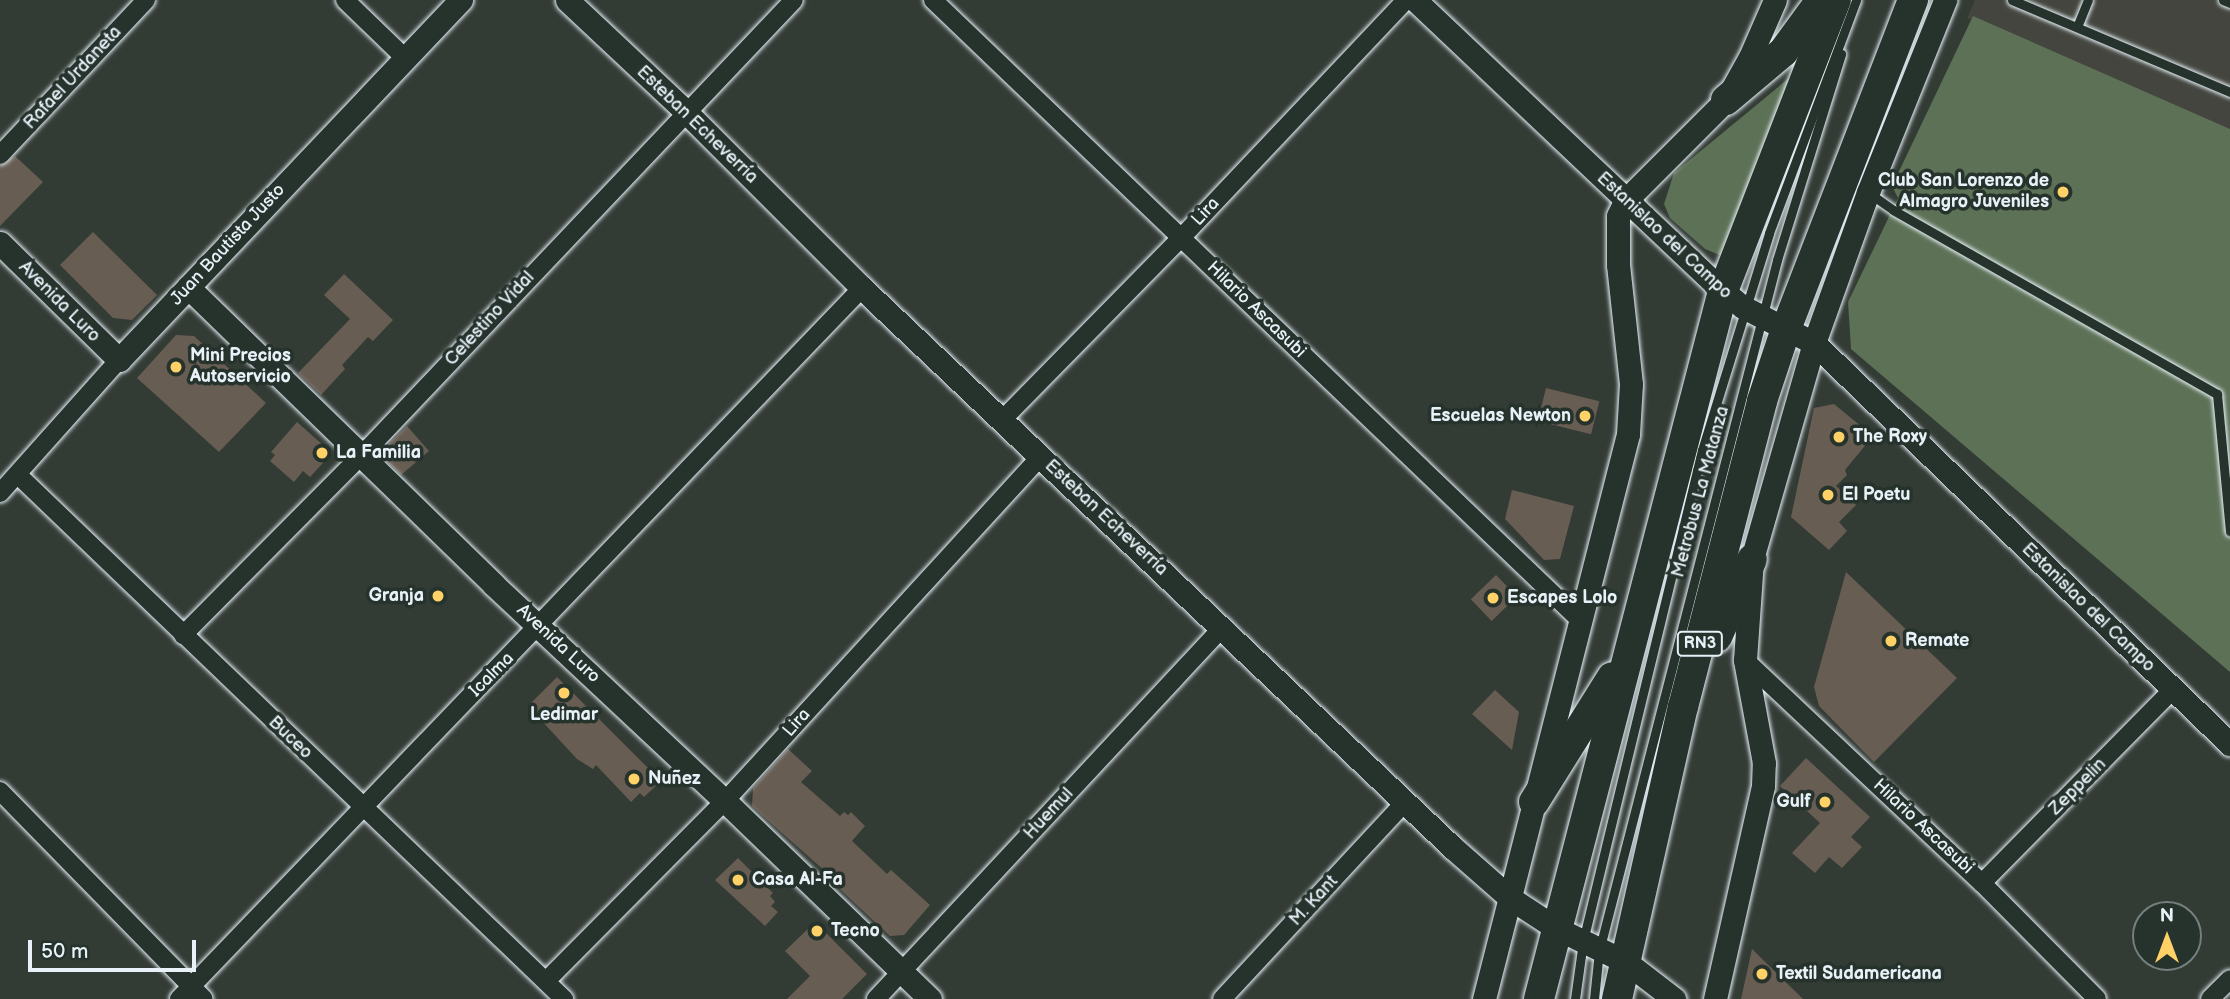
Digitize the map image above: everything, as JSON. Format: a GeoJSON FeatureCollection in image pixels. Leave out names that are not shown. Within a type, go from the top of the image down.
{"type":"FeatureCollection","features":[{"type":"Feature","properties":{"kind":"highway"},"geometry":{"type":"LineString","coordinates":[[1726,100],[1783,52],[1821,0]]}},
{"type":"Feature","properties":{"kind":"highway","name":"RN3"},"geometry":{"type":"LineString","coordinates":[[1617,999],[1602,951],[1683,707],[1762,401],[1754,311],[1836,0]]}},
{"type":"Feature","properties":{"kind":"highway","name":"RN3"},"geometry":{"type":"LineString","coordinates":[[1539,999],[1703,372],[1754,311],[1913,0]]}},
{"type":"Feature","properties":{"kind":"highway"},"geometry":{"type":"LineString","coordinates":[[1683,707],[1752,559]]}},
{"type":"Feature","properties":{"kind":"highway"},"geometry":{"type":"LineString","coordinates":[[1534,802],[1628,653]]}},
{"type":"Feature","properties":{"kind":"street","name":"Rafael Urdaneta"},"geometry":{"type":"LineString","coordinates":[[0,155],[146,0]]}},
{"type":"Feature","properties":{"kind":"street"},"geometry":{"type":"LineString","coordinates":[[345,0],[405,58]]}},
{"type":"Feature","properties":{"kind":"street","name":"Juan Bautista Justo"},"geometry":{"type":"LineString","coordinates":[[0,494],[119,360],[461,0]]}},
{"type":"Feature","properties":{"kind":"street","name":"Esteban Echeverría"},"geometry":{"type":"LineString","coordinates":[[567,0],[685,111],[862,288],[1510,898],[1556,928],[1602,951],[1674,999]]}},
{"type":"Feature","properties":{"kind":"street","name":"Celestino Vidal"},"geometry":{"type":"LineString","coordinates":[[183,635],[362,455],[685,111],[794,0]]}},
{"type":"Feature","properties":{"kind":"street","name":"Hilario Ascasubi"},"geometry":{"type":"LineString","coordinates":[[933,0],[1580,620]]}},
{"type":"Feature","properties":{"kind":"street","name":"Lira"},"geometry":{"type":"LineString","coordinates":[[1002,420],[1181,238],[1406,0]]}},
{"type":"Feature","properties":{"kind":"street","name":"Estanislao del Campo"},"geometry":{"type":"LineString","coordinates":[[1415,0],[1625,201],[1754,311],[1814,343],[2230,744]]}},
{"type":"Feature","properties":{"kind":"street"},"geometry":{"type":"LineString","coordinates":[[1484,999],[1632,410],[1616,230],[1625,201],[1726,100],[1750,57],[1775,0]]}},
{"type":"Feature","properties":{"kind":"street"},"geometry":{"type":"LineString","coordinates":[[1715,999],[1763,786],[1763,763],[1745,660],[1752,559],[1814,343],[1868,192],[1945,0]]}},
{"type":"Feature","properties":{"kind":"street","name":"Avenida Luro"},"geometry":{"type":"LineString","coordinates":[[0,243],[119,360]]}},
{"type":"Feature","properties":{"kind":"street","name":"Avenida Luro"},"geometry":{"type":"LineString","coordinates":[[188,287],[930,999]]}},
{"type":"Feature","properties":{"kind":"street","name":"Icalma"},"geometry":{"type":"LineString","coordinates":[[185,993],[862,288]]}},
{"type":"Feature","properties":{"kind":"street","name":"Lira"},"geometry":{"type":"LineString","coordinates":[[546,981],[725,801],[1040,457]]}},
{"type":"Feature","properties":{"kind":"street","name":"Buceo"},"geometry":{"type":"LineString","coordinates":[[18,475],[564,999]]}},
{"type":"Feature","properties":{"kind":"street","name":"Huemul"},"geometry":{"type":"LineString","coordinates":[[876,999],[1223,628]]}},
{"type":"Feature","properties":{"kind":"street","name":"Hilario Ascasubi"},"geometry":{"type":"LineString","coordinates":[[1745,660],[1982,883],[2097,999]]}},
{"type":"Feature","properties":{"kind":"street","name":"Zeppelin"},"geometry":{"type":"LineString","coordinates":[[1982,883],[2173,689]]}},
{"type":"Feature","properties":{"kind":"street"},"geometry":{"type":"LineString","coordinates":[[0,790],[185,993],[204,999]]}},
{"type":"Feature","properties":{"kind":"street","name":"M. Kant"},"geometry":{"type":"LineString","coordinates":[[1222,999],[1405,802]]}},
{"type":"Feature","properties":{"kind":"street"},"geometry":{"type":"LineString","coordinates":[[2210,999],[2230,979]]}},
{"type":"Feature","properties":{"kind":"lane","name":"Metrobus La Matanza"},"geometry":{"type":"LineString","coordinates":[[1594,999],[1702,450],[1754,311],[1858,0]]}},
{"type":"Feature","properties":{"kind":"lane","name":"Metrobus La Matanza"},"geometry":{"type":"LineString","coordinates":[[1575,999],[1602,951],[1754,311],[1777,260],[1858,0]]}},
{"type":"Feature","properties":{"kind":"lane"},"geometry":{"type":"LineString","coordinates":[[2012,0],[2230,92]]}},
{"type":"Feature","properties":{"kind":"lane"},"geometry":{"type":"LineString","coordinates":[[2077,27],[2088,0]]}},
{"type":"Feature","properties":{"kind":"lane"},"geometry":{"type":"LineString","coordinates":[[2223,0],[2230,3]]}},
{"type":"Feature","properties":{"kind":"lane"},"geometry":{"type":"LineString","coordinates":[[1868,192],[1893,210],[2217,394],[2230,531]]}},
{"type":"Feature","properties":{"kind":"shaded area"},"geometry":{"type":"Polygon","coordinates":[[[1975,0],[2230,0],[2230,129],[1967,18],[1975,0]]]}},
{"type":"Feature","properties":{"kind":"green space"},"geometry":{"type":"Polygon","coordinates":[[[1973,16],[2230,129],[2230,672],[1851,349],[1848,302],[1898,198],[1892,186],[1973,16]]]}},
{"type":"Feature","properties":{"kind":"green space"},"geometry":{"type":"Polygon","coordinates":[[[1795,73],[1722,256],[1705,249],[1670,218],[1664,204],[1674,173],[1795,73]]]}},
{"type":"Feature","properties":{"kind":"building"},"geometry":{"type":"Polygon","coordinates":[[[15,156],[43,182],[0,226],[0,166],[15,156]]]}},
{"type":"Feature","properties":{"kind":"building"},"geometry":{"type":"Polygon","coordinates":[[[93,232],[157,295],[132,320],[113,318],[60,265],[93,232]]]}},
{"type":"Feature","properties":{"kind":"building"},"geometry":{"type":"Polygon","coordinates":[[[344,274],[393,320],[373,341],[368,337],[342,365],[345,369],[321,395],[298,373],[350,319],[324,295],[344,274]]]}},
{"type":"Feature","properties":{"kind":"building"},"geometry":{"type":"Polygon","coordinates":[[[176,335],[194,336],[266,403],[219,452],[137,378],[176,335]]]}},
{"type":"Feature","properties":{"kind":"building"},"geometry":{"type":"Polygon","coordinates":[[[1546,388],[1599,401],[1591,434],[1538,421],[1546,388]]]}},
{"type":"Feature","properties":{"kind":"building"},"geometry":{"type":"Polygon","coordinates":[[[1834,404],[1873,436],[1845,470],[1847,475],[1836,486],[1856,505],[1839,522],[1847,531],[1829,550],[1791,517],[1814,408],[1834,404]]]}},
{"type":"Feature","properties":{"kind":"building"},"geometry":{"type":"Polygon","coordinates":[[[297,422],[332,453],[310,477],[303,471],[294,482],[270,461],[275,455],[271,452],[297,422]]]}},
{"type":"Feature","properties":{"kind":"building"},"geometry":{"type":"Polygon","coordinates":[[[407,426],[429,451],[401,475],[379,454],[407,426]]]}},
{"type":"Feature","properties":{"kind":"building"},"geometry":{"type":"Polygon","coordinates":[[[1512,490],[1574,506],[1560,559],[1544,560],[1505,519],[1512,490]]]}},
{"type":"Feature","properties":{"kind":"building"},"geometry":{"type":"Polygon","coordinates":[[[1846,572],[1957,678],[1874,762],[1819,706],[1814,687],[1846,572]]]}},
{"type":"Feature","properties":{"kind":"building","name":"Escapes Lolo"},"geometry":{"type":"Polygon","coordinates":[[[1496,575],[1517,597],[1492,621],[1471,599],[1496,575]]]}},
{"type":"Feature","properties":{"kind":"building"},"geometry":{"type":"Polygon","coordinates":[[[557,677],[661,781],[644,797],[640,793],[631,802],[596,765],[593,769],[577,759],[528,706],[557,677]]]}},
{"type":"Feature","properties":{"kind":"building"},"geometry":{"type":"Polygon","coordinates":[[[1495,690],[1519,712],[1512,750],[1472,714],[1495,690]]]}},
{"type":"Feature","properties":{"kind":"building"},"geometry":{"type":"Polygon","coordinates":[[[788,749],[812,771],[801,782],[840,816],[844,812],[848,815],[851,812],[865,826],[852,841],[887,874],[891,870],[930,905],[904,935],[890,936],[841,890],[835,880],[752,806],[753,788],[788,749]]]}},
{"type":"Feature","properties":{"kind":"building","name":"Gulf"},"geometry":{"type":"Polygon","coordinates":[[[1806,758],[1870,817],[1851,837],[1862,847],[1842,868],[1829,857],[1815,873],[1792,853],[1820,823],[1780,786],[1806,758]]]}},
{"type":"Feature","properties":{"kind":"building"},"geometry":{"type":"Polygon","coordinates":[[[738,858],[773,893],[770,896],[775,902],[771,906],[778,912],[765,926],[715,880],[738,858]]]}},
{"type":"Feature","properties":{"kind":"building"},"geometry":{"type":"Polygon","coordinates":[[[815,922],[867,974],[842,999],[787,999],[810,976],[785,951],[815,922]]]}},
{"type":"Feature","properties":{"kind":"building","name":"Textil Sudamericana"},"geometry":{"type":"Polygon","coordinates":[[[1752,949],[1803,999],[1741,999],[1752,949]]]}},
{"type":"Feature","properties":{"kind":"place","name":"Club San Lorenzo de Almagro Juveniles"},"geometry":{"type":"Point","coordinates":[2063,192]}},
{"type":"Feature","properties":{"kind":"place","name":"Mini Precios Autoservicio"},"geometry":{"type":"Point","coordinates":[176,367]}},
{"type":"Feature","properties":{"kind":"place","name":"Escuelas Newton"},"geometry":{"type":"Point","coordinates":[1585,416]}},
{"type":"Feature","properties":{"kind":"place","name":"The Roxy"},"geometry":{"type":"Point","coordinates":[1839,437]}},
{"type":"Feature","properties":{"kind":"place","name":"La Familia"},"geometry":{"type":"Point","coordinates":[322,453]}},
{"type":"Feature","properties":{"kind":"place","name":"El Poetu"},"geometry":{"type":"Point","coordinates":[1828,495]}},
{"type":"Feature","properties":{"kind":"place","name":"Granja"},"geometry":{"type":"Point","coordinates":[438,596]}},
{"type":"Feature","properties":{"kind":"place","name":"Escapes Lolo"},"geometry":{"type":"Point","coordinates":[1493,598]}},
{"type":"Feature","properties":{"kind":"place","name":"Remate"},"geometry":{"type":"Point","coordinates":[1891,641]}},
{"type":"Feature","properties":{"kind":"place","name":"Ledimar"},"geometry":{"type":"Point","coordinates":[564,693]}},
{"type":"Feature","properties":{"kind":"place","name":"Nuñez"},"geometry":{"type":"Point","coordinates":[634,779]}},
{"type":"Feature","properties":{"kind":"place","name":"Gulf"},"geometry":{"type":"Point","coordinates":[1825,802]}},
{"type":"Feature","properties":{"kind":"place","name":"Casa Al-Fa"},"geometry":{"type":"Point","coordinates":[738,880]}},
{"type":"Feature","properties":{"kind":"place","name":"Tecno"},"geometry":{"type":"Point","coordinates":[817,931]}},
{"type":"Feature","properties":{"kind":"place","name":"Textil Sudamericana"},"geometry":{"type":"Point","coordinates":[1762,974]}}]}
